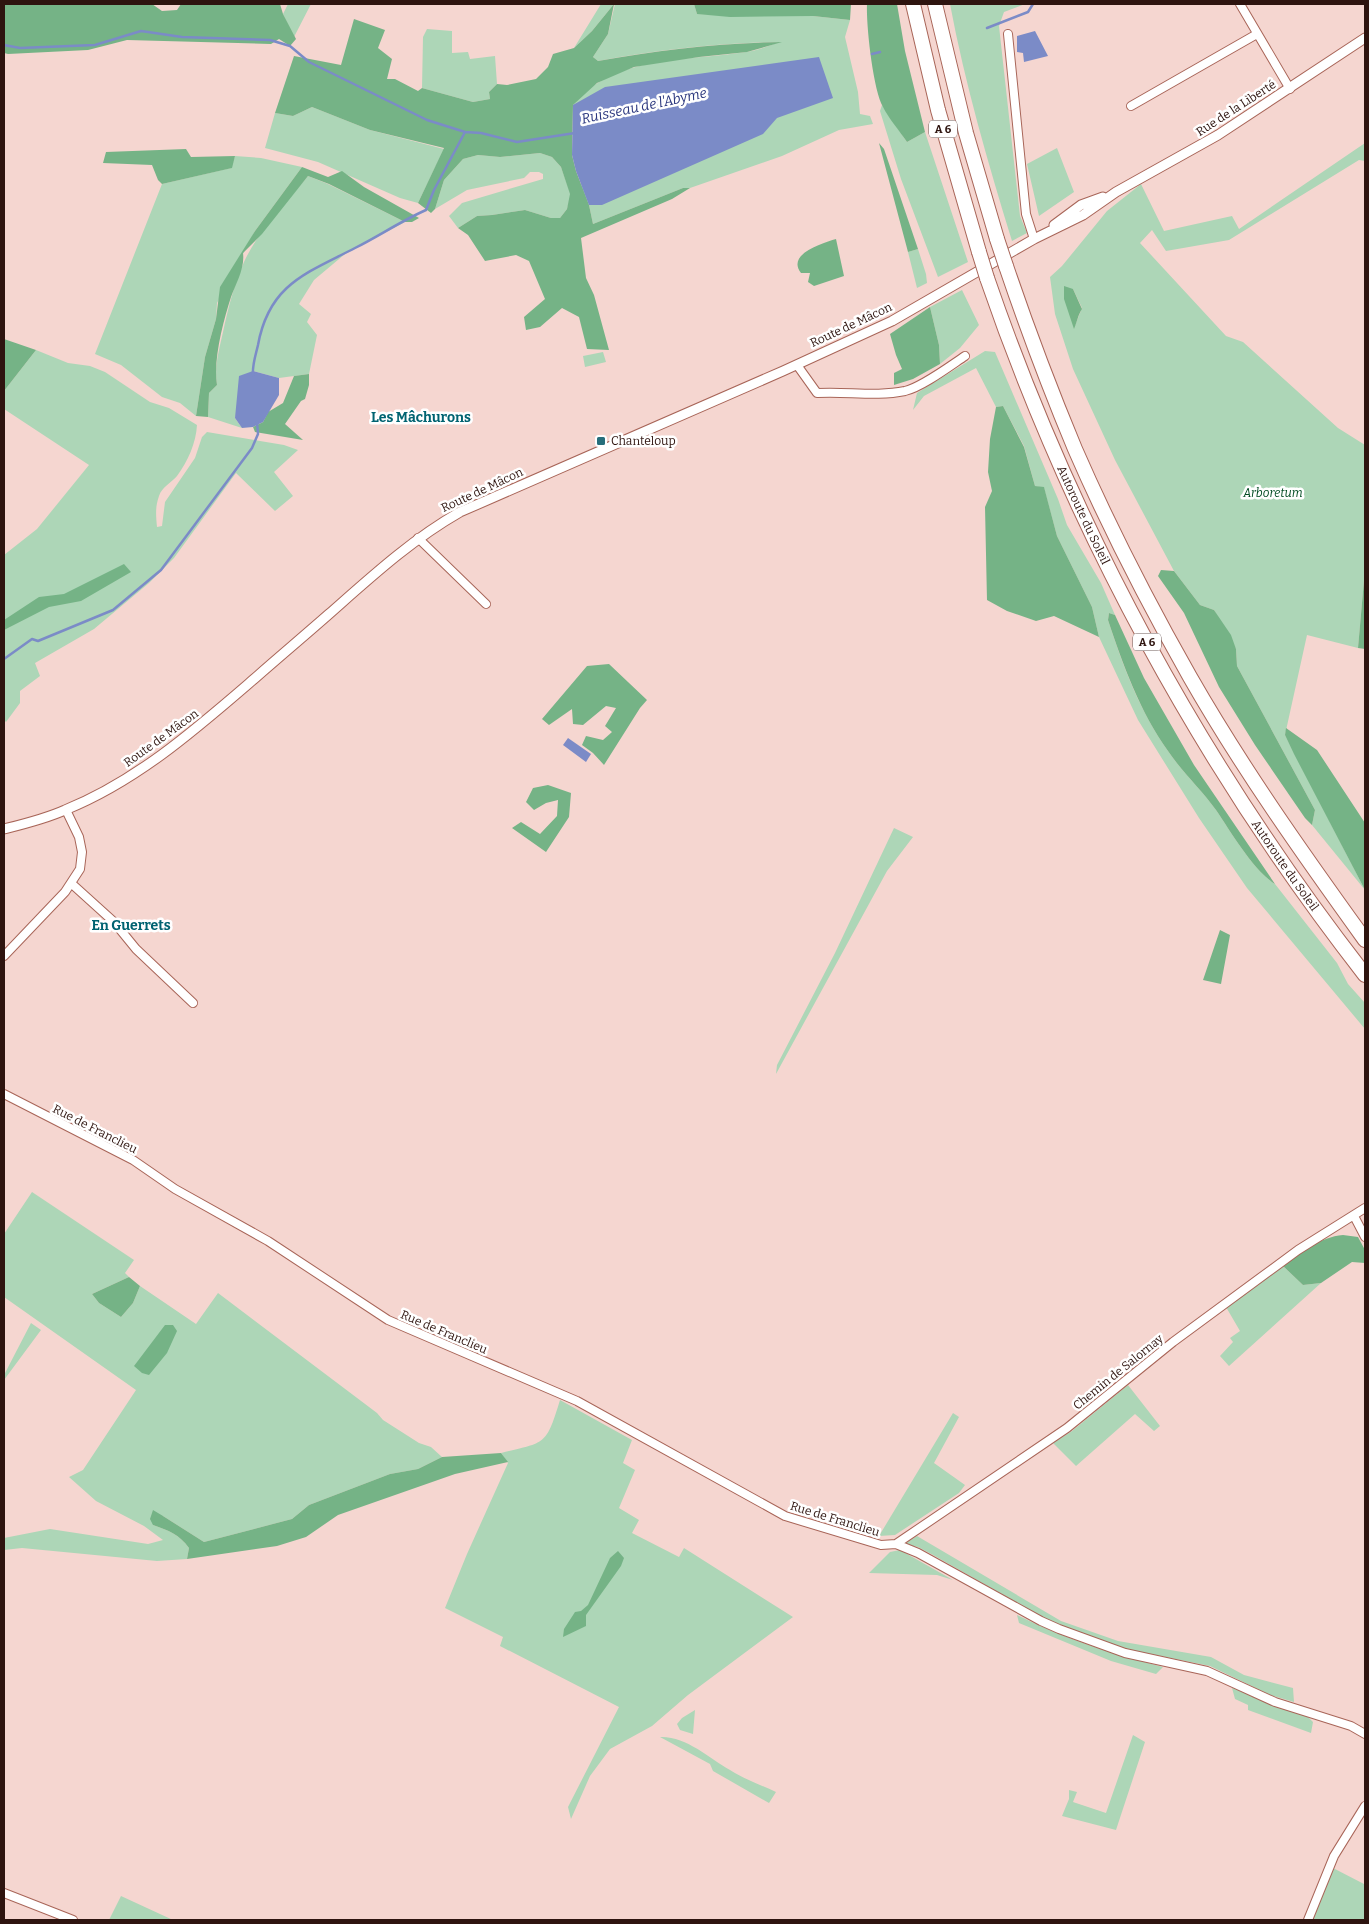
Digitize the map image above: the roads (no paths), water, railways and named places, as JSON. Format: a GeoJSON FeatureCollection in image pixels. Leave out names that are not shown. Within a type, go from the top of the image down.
{"type":"FeatureCollection","features":[{"type":"Feature","properties":{"kind":"highway","name":"Autoroute du Soleil"},"geometry":{"type":"LineString","coordinates":[[913,4],[938,110],[987,278],[1013,351],[1056,457],[1104,559],[1143,635],[1182,703],[1280,858],[1365,975]]}},
{"type":"Feature","properties":{"kind":"highway","name":"Autoroute du Soleil"},"geometry":{"type":"LineString","coordinates":[[935,4],[966,133],[997,239],[1000,265],[1076,451],[1115,535],[1158,619],[1200,694],[1295,843],[1365,940]]}},
{"type":"Feature","properties":{"kind":"street"},"geometry":{"type":"LineString","coordinates":[[1240,4],[1290,89]]}},
{"type":"Feature","properties":{"kind":"street"},"geometry":{"type":"LineString","coordinates":[[1008,34],[1026,214],[1034,239]]}},
{"type":"Feature","properties":{"kind":"street"},"geometry":{"type":"LineString","coordinates":[[1131,106],[1257,34]]}},
{"type":"Feature","properties":{"kind":"street","name":"Rue de la Liberté"},"geometry":{"type":"LineString","coordinates":[[1000,265],[1034,239],[1083,215],[1116,192],[1193,150],[1290,89],[1365,38]]}},
{"type":"Feature","properties":{"kind":"street","name":"Route de Mâcon"},"geometry":{"type":"LineString","coordinates":[[4,829],[66,810],[120,783],[197,728],[389,561],[418,538],[460,512],[797,365],[892,321],[1000,265]]}},
{"type":"Feature","properties":{"kind":"street"},"geometry":{"type":"LineString","coordinates":[[797,365],[817,393],[872,394],[906,391],[965,356]]}},
{"type":"Feature","properties":{"kind":"street"},"geometry":{"type":"LineString","coordinates":[[418,538],[486,604]]}},
{"type":"Feature","properties":{"kind":"street"},"geometry":{"type":"LineString","coordinates":[[4,956],[72,884],[80,869],[82,852],[79,837],[66,810]]}},
{"type":"Feature","properties":{"kind":"street"},"geometry":{"type":"LineString","coordinates":[[72,884],[114,922],[136,949],[193,1003]]}},
{"type":"Feature","properties":{"kind":"street","name":"Rue de Franclieu"},"geometry":{"type":"LineString","coordinates":[[4,1094],[133,1160],[175,1189],[276,1246],[388,1320],[577,1400],[785,1516],[881,1545],[896,1544],[933,1560],[1041,1621],[1125,1653],[1207,1671],[1275,1702],[1351,1726],[1365,1734]]}},
{"type":"Feature","properties":{"kind":"street","name":"Chemin de Salornay"},"geometry":{"type":"LineString","coordinates":[[896,1544],[1067,1428],[1180,1337],[1298,1250],[1365,1208]]}},
{"type":"Feature","properties":{"kind":"street"},"geometry":{"type":"LineString","coordinates":[[1354,1216],[1365,1237]]}},
{"type":"Feature","properties":{"kind":"street"},"geometry":{"type":"LineString","coordinates":[[1308,1920],[1334,1856],[1365,1806]]}},
{"type":"Feature","properties":{"kind":"street"},"geometry":{"type":"LineString","coordinates":[[4,1893],[73,1920]]}},
{"type":"Feature","properties":{"kind":"water"},"geometry":{"type":"Polygon","coordinates":[[[1035,31],[1048,56],[1024,62],[1023,53],[1017,52],[1017,36],[1035,31]]]}},
{"type":"Feature","properties":{"kind":"water"},"geometry":{"type":"Polygon","coordinates":[[[819,57],[833,98],[777,118],[763,134],[602,205],[589,205],[572,155],[573,105],[605,87],[819,57]]]}},
{"type":"Feature","properties":{"kind":"water"},"geometry":{"type":"Polygon","coordinates":[[[253,371],[279,378],[279,395],[263,422],[253,427],[242,428],[235,418],[239,376],[253,371]]]}},
{"type":"Feature","properties":{"kind":"water"},"geometry":{"type":"Polygon","coordinates":[[[568,738],[591,754],[586,762],[563,745],[568,738]]]}},
{"type":"Feature","properties":{"kind":"waterway","name":"Ruisseau de l'Abyme"},"geometry":{"type":"LineString","coordinates":[[987,28],[1028,12],[1033,4]]}},
{"type":"Feature","properties":{"kind":"waterway"},"geometry":{"type":"LineString","coordinates":[[4,45],[20,48],[95,45],[141,31],[182,37],[270,40],[290,46],[309,62],[427,120],[465,132],[481,133],[517,142],[575,133]]}},
{"type":"Feature","properties":{"kind":"waterway","name":"Ruisseau de l'Abyme"},"geometry":{"type":"LineString","coordinates":[[872,54],[880,52]]}},
{"type":"Feature","properties":{"kind":"waterway"},"geometry":{"type":"LineString","coordinates":[[253,375],[254,360],[263,324],[281,294],[293,283],[321,265],[426,210],[434,190],[465,132]]}},
{"type":"Feature","properties":{"kind":"waterway"},"geometry":{"type":"LineString","coordinates":[[4,659],[32,639],[38,641],[113,610],[161,570],[252,448],[258,434],[257,422]]}},
{"type":"Feature","properties":{"kind":"place","name":"Chanteloup"},"geometry":{"type":"Point","coordinates":[601,441]}},
{"type":"Feature","properties":{"kind":"district","name":"Les Mâchurons"},"geometry":{"type":"Point","coordinates":[421,417]}},
{"type":"Feature","properties":{"kind":"district","name":"En Guerrets"},"geometry":{"type":"Point","coordinates":[131,925]}},
{"type":"Feature","properties":{"kind":"park label","name":"Arboretum"},"geometry":{"type":"Point","coordinates":[1273,493]}}]}
